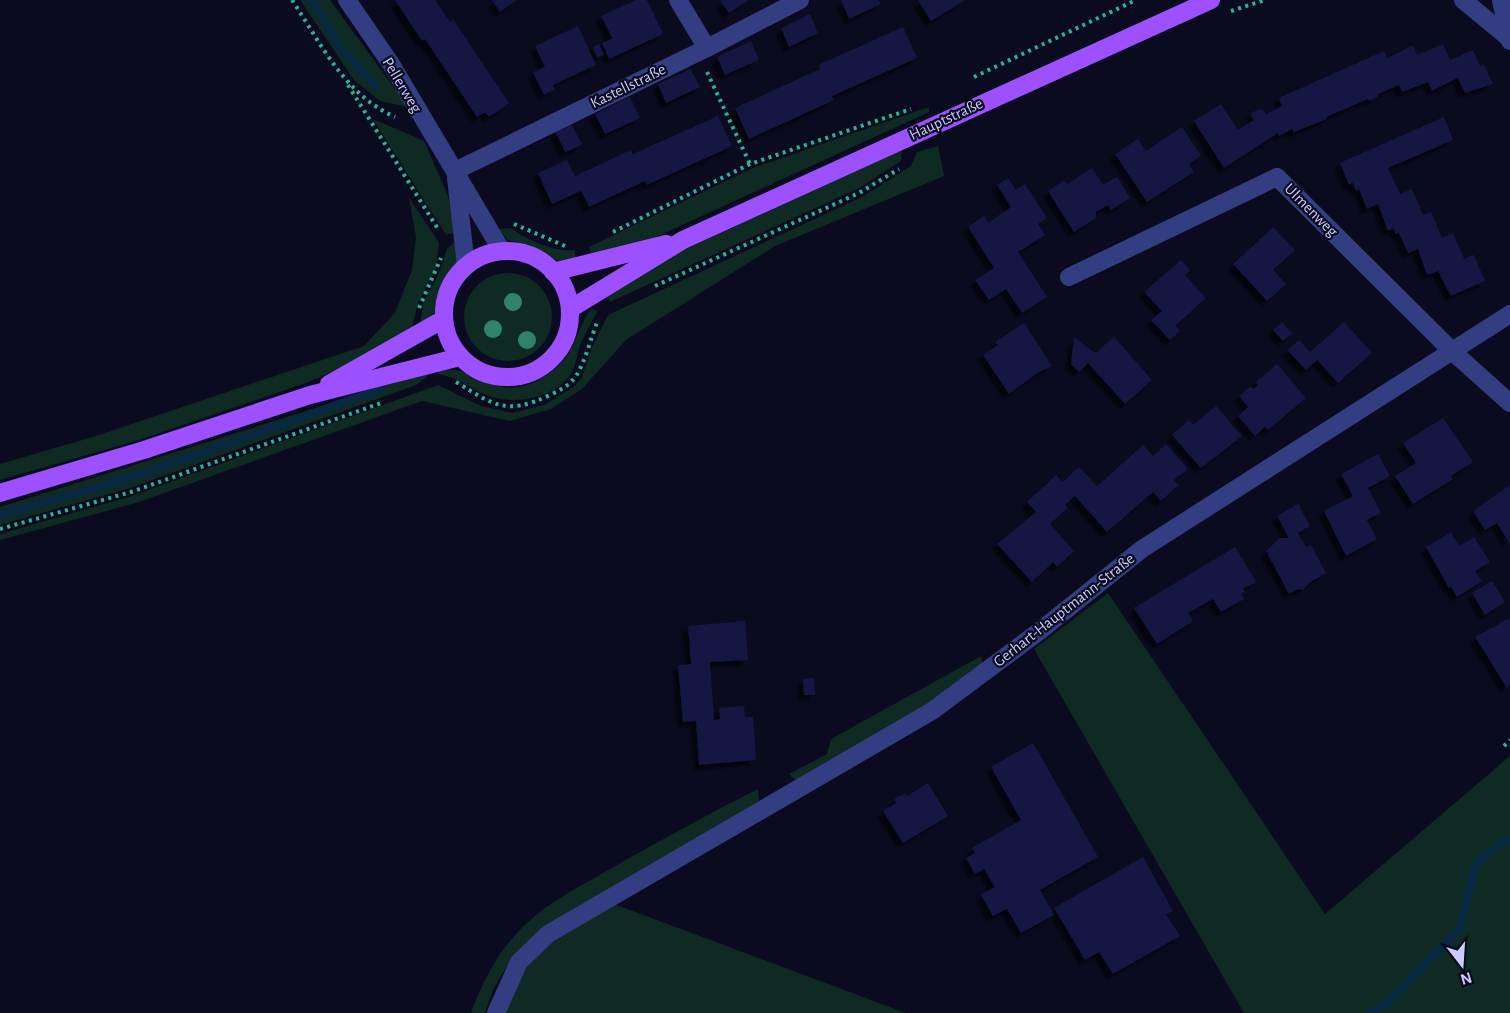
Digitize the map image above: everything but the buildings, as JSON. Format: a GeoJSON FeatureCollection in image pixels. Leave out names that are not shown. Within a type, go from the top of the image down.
{"type":"FeatureCollection","features":[{"type":"Feature","properties":{"kind":"main road","name":"Hauptstraße"},"geometry":{"type":"LineString","coordinates":[[570,309],[683,240],[1215,7]]}},
{"type":"Feature","properties":{"kind":"main road","name":"Hauptstraße"},"geometry":{"type":"LineString","coordinates":[[553,272],[683,240]]}},
{"type":"Feature","properties":{"kind":"main road"},"geometry":{"type":"LineString","coordinates":[[501,251],[521,253],[538,260],[553,272],[564,288],[570,309],[568,331],[558,351],[542,367],[522,376],[499,377],[478,370],[460,357],[449,340],[444,319],[445,299],[453,281],[466,266],[487,255],[501,251]]}},
{"type":"Feature","properties":{"kind":"main road"},"geometry":{"type":"LineString","coordinates":[[310,395],[444,319]]}},
{"type":"Feature","properties":{"kind":"main road"},"geometry":{"type":"LineString","coordinates":[[0,493],[144,450],[310,395],[460,357]]}},
{"type":"Feature","properties":{"kind":"street","name":"Pellerweg"},"geometry":{"type":"LineString","coordinates":[[347,0],[391,64],[501,251]]}},
{"type":"Feature","properties":{"kind":"street"},"geometry":{"type":"LineString","coordinates":[[678,0],[703,50]]}},
{"type":"Feature","properties":{"kind":"street","name":"Kastellstraße"},"geometry":{"type":"LineString","coordinates":[[455,171],[800,0]]}},
{"type":"Feature","properties":{"kind":"street"},"geometry":{"type":"LineString","coordinates":[[1463,0],[1509,39]]}},
{"type":"Feature","properties":{"kind":"street"},"geometry":{"type":"LineString","coordinates":[[1501,0],[1509,39]]}},
{"type":"Feature","properties":{"kind":"street","name":"Pellerweg"},"geometry":{"type":"LineString","coordinates":[[455,171],[466,266]]}},
{"type":"Feature","properties":{"kind":"street","name":"Ulmenweg"},"geometry":{"type":"LineString","coordinates":[[1069,277],[1277,177],[1453,352],[1510,403]]}},
{"type":"Feature","properties":{"kind":"street","name":"Gerhart-Hauptmann-Straße"},"geometry":{"type":"LineString","coordinates":[[496,1013],[519,962],[548,934],[932,711],[1041,630],[1142,549],[1510,314]]}},
{"type":"Feature","properties":{"kind":"path"},"geometry":{"type":"LineString","coordinates":[[292,0],[446,241],[463,237]]}},
{"type":"Feature","properties":{"kind":"path"},"geometry":{"type":"LineString","coordinates":[[974,77],[1136,0]]}},
{"type":"Feature","properties":{"kind":"path"},"geometry":{"type":"LineString","coordinates":[[1215,7],[1265,0]]}},
{"type":"Feature","properties":{"kind":"path"},"geometry":{"type":"LineString","coordinates":[[703,50],[750,164]]}},
{"type":"Feature","properties":{"kind":"path"},"geometry":{"type":"LineString","coordinates":[[348,85],[376,108],[432,134]]}},
{"type":"Feature","properties":{"kind":"path"},"geometry":{"type":"LineString","coordinates":[[607,235],[750,164],[919,106]]}},
{"type":"Feature","properties":{"kind":"path"},"geometry":{"type":"LineString","coordinates":[[645,291],[859,193],[907,164]]}},
{"type":"Feature","properties":{"kind":"path"},"geometry":{"type":"LineString","coordinates":[[489,229],[505,222],[512,223],[555,243],[574,247]]}},
{"type":"Feature","properties":{"kind":"path"},"geometry":{"type":"LineString","coordinates":[[446,382],[456,382],[484,400],[513,409],[539,400],[566,387],[576,375],[602,310]]}},
{"type":"Feature","properties":{"kind":"path"},"geometry":{"type":"LineString","coordinates":[[0,529],[142,488],[383,402]]}},
{"type":"Feature","properties":{"kind":"path"},"geometry":{"type":"LineString","coordinates":[[1504,746],[1510,740]]}},
{"type":"Feature","properties":{"kind":"green space"},"geometry":{"type":"Polygon","coordinates":[[[300,0],[330,0],[408,107],[380,101],[354,80],[300,0]]]}},
{"type":"Feature","properties":{"kind":"green space"},"geometry":{"type":"Polygon","coordinates":[[[929,107],[929,112],[645,242],[593,259],[589,247],[753,168],[929,107]]]}},
{"type":"Feature","properties":{"kind":"green space"},"geometry":{"type":"Polygon","coordinates":[[[373,119],[424,141],[448,196],[456,232],[446,235],[373,119]]]}},
{"type":"Feature","properties":{"kind":"green space"},"geometry":{"type":"Polygon","coordinates":[[[938,146],[944,176],[775,246],[626,340],[582,389],[551,409],[510,421],[422,401],[139,502],[0,540],[0,534],[132,496],[438,385],[481,406],[512,413],[544,405],[575,386],[582,377],[592,347],[608,315],[862,197],[911,166],[917,152],[938,146]]]}},
{"type":"Feature","properties":{"kind":"green space"},"geometry":{"type":"Polygon","coordinates":[[[902,150],[901,161],[859,188],[610,302],[604,293],[638,271],[902,150]]]}},
{"type":"Feature","properties":{"kind":"green space"},"geometry":{"type":"Polygon","coordinates":[[[409,198],[439,243],[436,268],[418,303],[411,332],[364,359],[306,383],[139,440],[0,480],[0,464],[96,436],[364,346],[395,313],[412,270],[416,237],[409,198]]]}},
{"type":"Feature","properties":{"kind":"green space"},"geometry":{"type":"Polygon","coordinates":[[[511,228],[541,244],[558,249],[574,250],[577,262],[562,263],[525,245],[508,240],[499,229],[511,228]]]}},
{"type":"Feature","properties":{"kind":"green space"},"geometry":{"type":"Polygon","coordinates":[[[455,242],[459,259],[446,281],[434,314],[420,325],[423,303],[440,271],[447,249],[455,242]]]}},
{"type":"Feature","properties":{"kind":"green space"},"geometry":{"type":"Polygon","coordinates":[[[508,273],[525,277],[539,286],[548,300],[552,317],[548,334],[539,348],[525,357],[508,361],[491,357],[477,348],[468,334],[464,317],[468,300],[477,286],[491,277],[508,273]]]}},
{"type":"Feature","properties":{"kind":"green space"},"geometry":{"type":"Polygon","coordinates":[[[592,308],[597,312],[580,345],[572,372],[565,381],[546,394],[534,398],[499,399],[454,378],[438,374],[436,369],[454,370],[512,388],[530,384],[554,370],[566,357],[584,319],[592,308]]]}},
{"type":"Feature","properties":{"kind":"green space"},"geometry":{"type":"Polygon","coordinates":[[[427,373],[427,377],[416,385],[130,488],[0,525],[0,507],[427,373]]]}},
{"type":"Feature","properties":{"kind":"green space"},"geometry":{"type":"Polygon","coordinates":[[[1108,593],[1325,914],[1510,756],[1510,1013],[1244,1013],[1034,649],[1108,593]]]}},
{"type":"Feature","properties":{"kind":"green space"},"geometry":{"type":"Polygon","coordinates":[[[981,656],[984,668],[929,707],[797,782],[789,774],[827,754],[831,739],[981,656]]]}},
{"type":"Feature","properties":{"kind":"green space"},"geometry":{"type":"Polygon","coordinates":[[[758,789],[759,801],[511,959],[493,990],[485,1013],[471,1013],[500,954],[517,933],[545,908],[610,869],[758,789]]]}},
{"type":"Feature","properties":{"kind":"green space"},"geometry":{"type":"Polygon","coordinates":[[[614,904],[906,1013],[504,1013],[527,967],[552,940],[614,904]]]}},
{"type":"Feature","properties":{"kind":"waterway"},"geometry":{"type":"LineString","coordinates":[[312,0],[342,50],[376,86]]}},
{"type":"Feature","properties":{"kind":"waterway"},"geometry":{"type":"LineString","coordinates":[[0,515],[148,472],[381,389]]}},
{"type":"Feature","properties":{"kind":"waterway"},"geometry":{"type":"LineString","coordinates":[[1370,1013],[1388,1003],[1460,927],[1476,863],[1503,841],[1510,841]]}}]}
